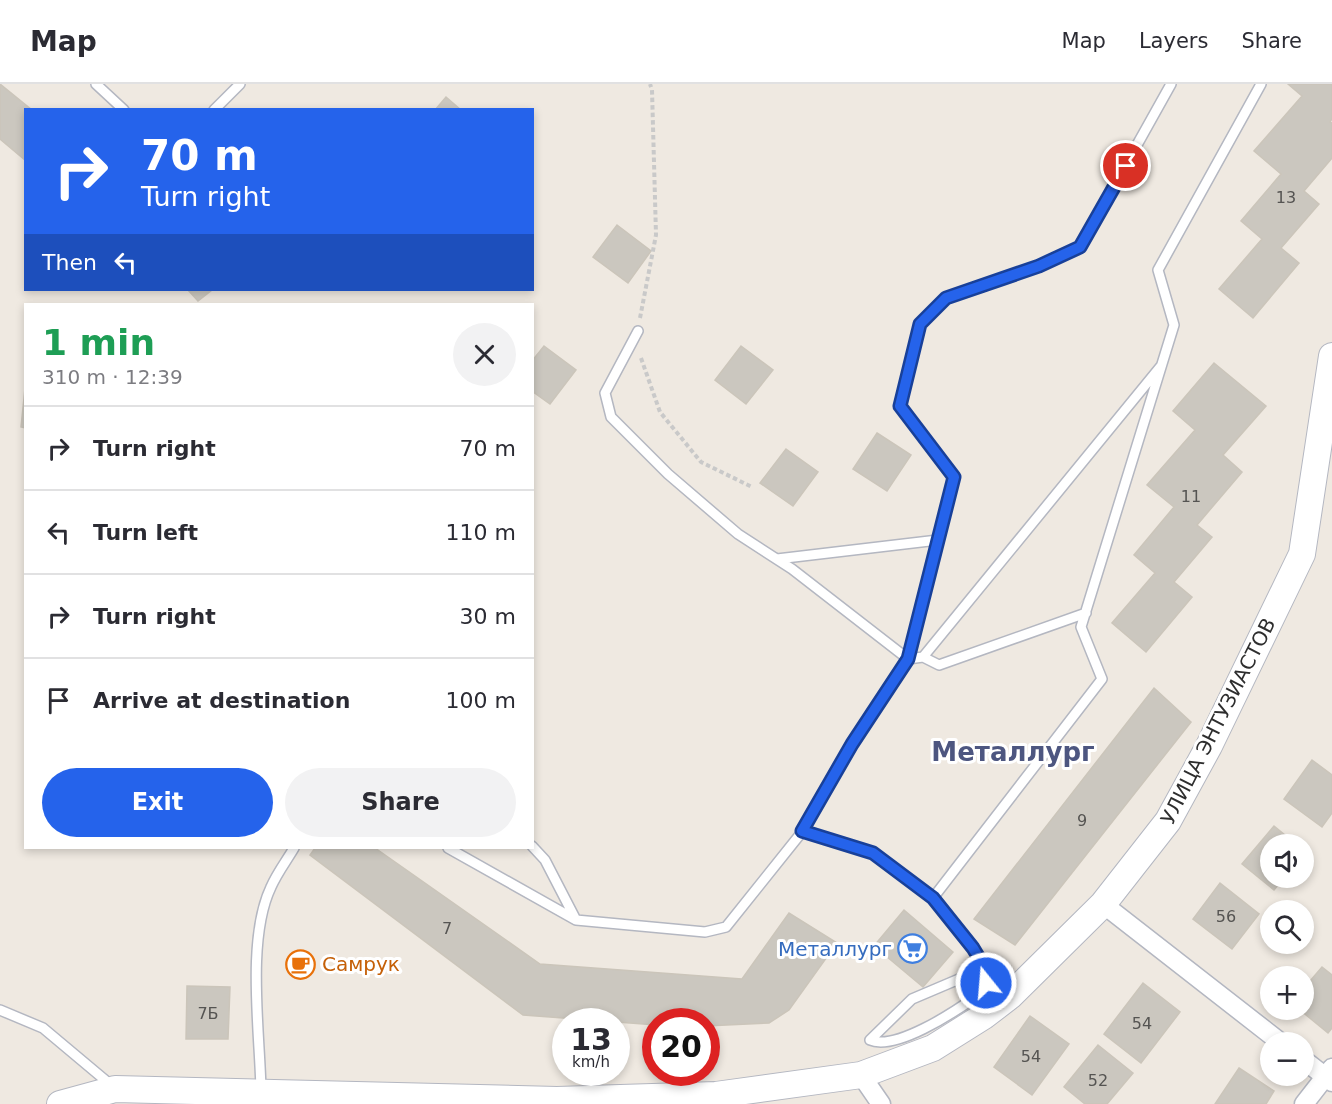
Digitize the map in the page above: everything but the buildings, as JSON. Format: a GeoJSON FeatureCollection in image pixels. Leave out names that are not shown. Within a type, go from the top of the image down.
{"type":"FeatureCollection","features":[{"type":"Feature","properties":{"kind":"street","name":"УЛИЦА ЭНТУЗИАСТОВ"},"geometry":{"type":"LineString","coordinates":[[60,1104],[115,1089],[261,1091],[556,1102],[716,1095],[861,1075],[933,1048],[979,1007],[1010,996],[1102,904],[1168,821],[1209,746],[1302,554],[1332,357]]}},
{"type":"Feature","properties":{"kind":"street"},"geometry":{"type":"LineString","coordinates":[[1102,904],[1267,1032]]}},
{"type":"Feature","properties":{"kind":"street"},"geometry":{"type":"LineString","coordinates":[[1304,1104],[1330,1076],[1314,1066]]}},
{"type":"Feature","properties":{"kind":"street"},"geometry":{"type":"LineString","coordinates":[[861,1075],[881,1104]]}},
{"type":"Feature","properties":{"kind":"lane"},"geometry":{"type":"LineString","coordinates":[[96,84],[122,108]]}},
{"type":"Feature","properties":{"kind":"lane"},"geometry":{"type":"LineString","coordinates":[[216,108],[240,84]]}},
{"type":"Feature","properties":{"kind":"lane"},"geometry":{"type":"LineString","coordinates":[[450,849],[576,920],[705,933],[726,927],[802,831],[852,744],[908,659],[954,477],[900,406],[920,324],[946,298],[1039,266],[1080,247],[1171,84]]}},
{"type":"Feature","properties":{"kind":"lane"},"geometry":{"type":"LineString","coordinates":[[933,898],[1102,679],[1081,627],[1174,325],[1158,270],[1261,84]]}},
{"type":"Feature","properties":{"kind":"lane"},"geometry":{"type":"LineString","coordinates":[[638,331],[605,393],[610,417],[668,474],[738,534],[777,559],[908,659],[923,657],[939,665],[1086,613]]}},
{"type":"Feature","properties":{"kind":"lane"},"geometry":{"type":"LineString","coordinates":[[923,657],[1161,366]]}},
{"type":"Feature","properties":{"kind":"lane"},"geometry":{"type":"LineString","coordinates":[[777,559],[938,540]]}},
{"type":"Feature","properties":{"kind":"lane"},"geometry":{"type":"LineString","coordinates":[[802,831],[873,853],[933,898],[973,948],[985,968],[986,983],[979,1007],[912,1034],[877,1043],[870,1040],[912,999],[985,968]]}},
{"type":"Feature","properties":{"kind":"lane"},"geometry":{"type":"LineString","coordinates":[[534,848],[545,860],[576,920]]}},
{"type":"Feature","properties":{"kind":"lane"},"geometry":{"type":"LineString","coordinates":[[261,1091],[256,965],[260,920],[270,887],[293,849]]}},
{"type":"Feature","properties":{"kind":"lane"},"geometry":{"type":"LineString","coordinates":[[0,1010],[43,1028],[115,1089]]}},
{"type":"Feature","properties":{"kind":"path"},"geometry":{"type":"LineString","coordinates":[[650,84],[656,235],[638,331],[642,362],[660,412],[701,462],[752,487]]}},
{"type":"Feature","properties":{"kind":"place","name":"Металлург"},"geometry":{"type":"Point","coordinates":[913,949]}},
{"type":"Feature","properties":{"kind":"place","name":"Самрук"},"geometry":{"type":"Point","coordinates":[301,964]}},
{"type":"Feature","properties":{"kind":"district","name":"Металлург"},"geometry":{"type":"Point","coordinates":[1013,752]}},
{"type":"Feature","properties":{"kind":"route"},"geometry":{"type":"LineString","coordinates":[[986,983],[985,968],[973,948],[933,898],[873,853],[802,831],[852,744],[908,659],[954,477],[900,406],[920,324],[946,298],[1039,266],[1080,247],[1126,166]]}}]}
